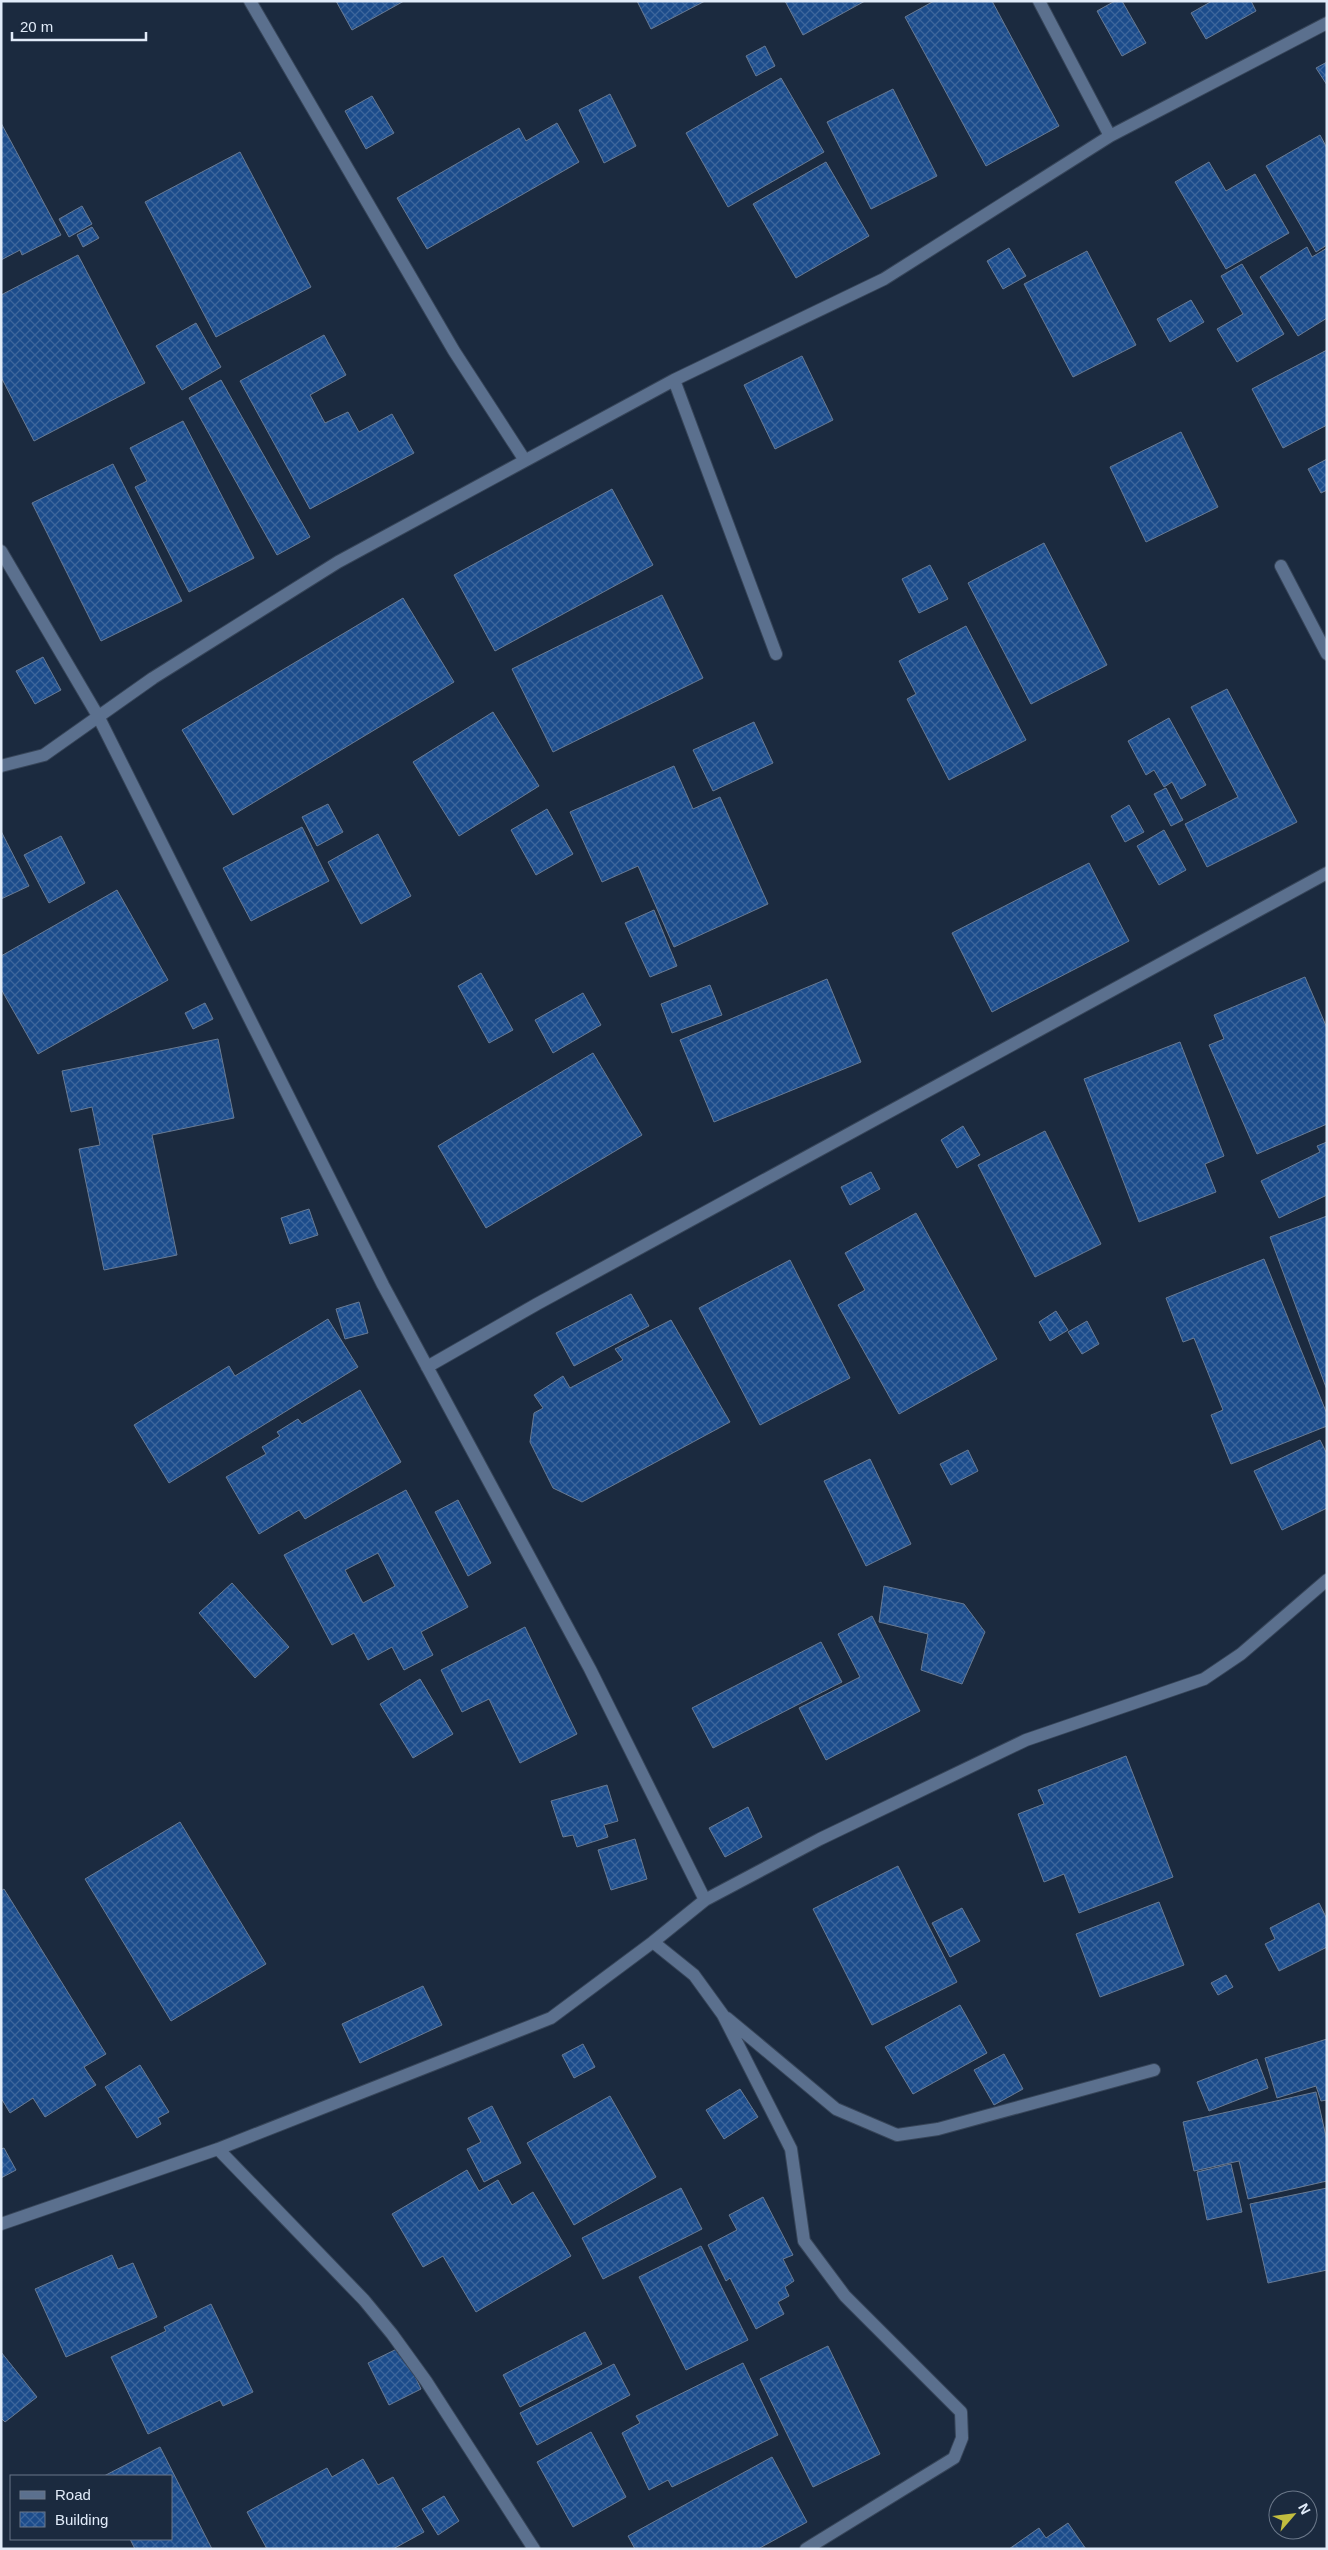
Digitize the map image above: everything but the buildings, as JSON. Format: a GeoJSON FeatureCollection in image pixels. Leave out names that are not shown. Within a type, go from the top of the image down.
{"type":"FeatureCollection","features":[{"type":"Feature","properties":{"kind":"street"},"geometry":{"type":"LineString","coordinates":[[250,1],[454,351],[524,459]]}},
{"type":"Feature","properties":{"kind":"street"},"geometry":{"type":"LineString","coordinates":[[1039,1],[1110,136]]}},
{"type":"Feature","properties":{"kind":"street"},"geometry":{"type":"LineString","coordinates":[[1,766],[44,755],[153,678],[338,562],[524,459],[674,380],[884,279],[1110,136],[1327,23]]}},
{"type":"Feature","properties":{"kind":"street"},"geometry":{"type":"LineString","coordinates":[[674,380],[776,654]]}},
{"type":"Feature","properties":{"kind":"street"},"geometry":{"type":"LineString","coordinates":[[1,551],[98,716],[379,1277],[590,1669],[705,1900]]}},
{"type":"Feature","properties":{"kind":"street"},"geometry":{"type":"LineString","coordinates":[[1281,566],[1327,654]]}},
{"type":"Feature","properties":{"kind":"street"},"geometry":{"type":"LineString","coordinates":[[428,1367],[537,1304],[1327,873]]}},
{"type":"Feature","properties":{"kind":"street"},"geometry":{"type":"LineString","coordinates":[[1,2224],[218,2149],[551,2018],[653,1942],[705,1900],[820,1839],[1026,1740],[1204,1679],[1241,1654],[1327,1580]]}},
{"type":"Feature","properties":{"kind":"street"},"geometry":{"type":"LineString","coordinates":[[653,1942],[694,1975],[723,2015],[791,2149],[804,2241],[845,2296],[961,2412],[962,2438],[954,2458],[806,2549]]}},
{"type":"Feature","properties":{"kind":"street"},"geometry":{"type":"LineString","coordinates":[[723,2015],[836,2109],[897,2135],[938,2129],[1154,2070]]}},
{"type":"Feature","properties":{"kind":"street"},"geometry":{"type":"LineString","coordinates":[[218,2149],[364,2300],[392,2334],[426,2381],[534,2549]]}}]}
